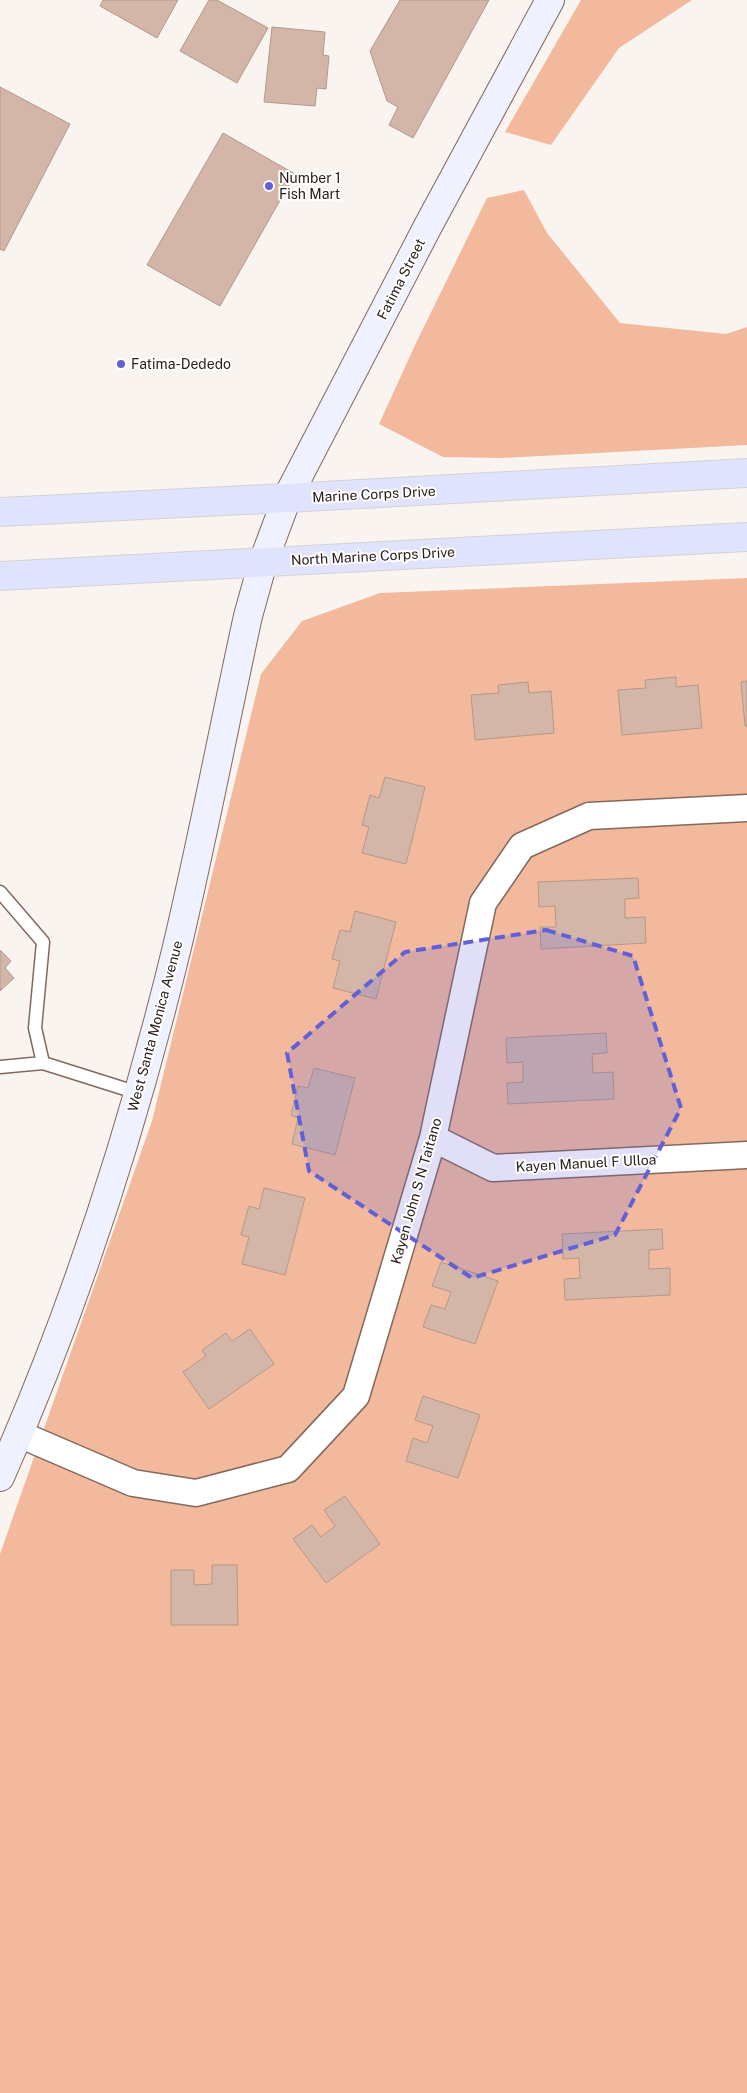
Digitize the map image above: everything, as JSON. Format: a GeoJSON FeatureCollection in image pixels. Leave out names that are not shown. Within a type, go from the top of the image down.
{"type":"FeatureCollection","features":[{"type":"Feature","properties":{"kind":"main road","name":"Fatima Street"},"geometry":{"type":"LineString","coordinates":[[263,562],[287,498],[428,226],[550,0]]}},
{"type":"Feature","properties":{"kind":"main road","name":"Marine Corps Drive"},"geometry":{"type":"LineString","coordinates":[[0,512],[747,473]]}},
{"type":"Feature","properties":{"kind":"main road","name":"North Marine Corps Drive"},"geometry":{"type":"LineString","coordinates":[[0,576],[747,537]]}},
{"type":"Feature","properties":{"kind":"main road","name":"West Santa Monica Avenue"},"geometry":{"type":"LineString","coordinates":[[0,1476],[19,1434],[89,1253],[121,1155],[177,946],[248,616],[263,562]]}},
{"type":"Feature","properties":{"kind":"street","name":"Kayen John S N Taitano"},"geometry":{"type":"LineString","coordinates":[[19,1434],[133,1483],[196,1493],[288,1469],[356,1396],[433,1138],[483,903],[522,846],[589,816],[747,808]]}},
{"type":"Feature","properties":{"kind":"street","name":"Kayen Manuel F Ulloa"},"geometry":{"type":"LineString","coordinates":[[433,1138],[492,1168],[747,1155]]}},
{"type":"Feature","properties":{"kind":"lane"},"geometry":{"type":"LineString","coordinates":[[0,892],[43,942],[35,1028],[43,1063]]}},
{"type":"Feature","properties":{"kind":"lane"},"geometry":{"type":"LineString","coordinates":[[0,1067],[43,1063],[138,1093]]}},
{"type":"Feature","properties":{"kind":"highlighted area"},"geometry":{"type":"Polygon","coordinates":[[[546,930],[633,956],[681,1108],[615,1235],[472,1278],[309,1171],[287,1053],[405,952],[546,930]]]}},
{"type":"Feature","properties":{"kind":"shaded area"},"geometry":{"type":"Polygon","coordinates":[[[581,0],[692,0],[619,48],[551,145],[505,132],[581,0]]]}},
{"type":"Feature","properties":{"kind":"shaded area"},"geometry":{"type":"Polygon","coordinates":[[[524,190],[547,233],[620,323],[726,334],[747,327],[747,445],[502,458],[443,457],[379,424],[416,343],[487,198],[524,190]]]}},
{"type":"Feature","properties":{"kind":"shaded area"},"geometry":{"type":"Polygon","coordinates":[[[747,578],[747,2093],[0,2093],[0,1554],[152,1121],[261,674],[302,621],[380,593],[747,578]]]}},
{"type":"Feature","properties":{"kind":"building"},"geometry":{"type":"Polygon","coordinates":[[[103,0],[178,0],[157,38],[100,6],[103,0]]]}},
{"type":"Feature","properties":{"kind":"building"},"geometry":{"type":"Polygon","coordinates":[[[209,0],[217,0],[268,28],[237,83],[180,51],[209,0]]]}},
{"type":"Feature","properties":{"kind":"building"},"geometry":{"type":"Polygon","coordinates":[[[400,0],[489,0],[413,138],[389,125],[398,107],[387,101],[370,51],[400,0]]]}},
{"type":"Feature","properties":{"kind":"building"},"geometry":{"type":"Polygon","coordinates":[[[272,27],[325,32],[323,55],[329,56],[326,89],[317,88],[315,106],[264,102],[272,27]]]}},
{"type":"Feature","properties":{"kind":"building"},"geometry":{"type":"Polygon","coordinates":[[[0,87],[70,124],[4,251],[0,249],[0,87]]]}},
{"type":"Feature","properties":{"kind":"building"},"geometry":{"type":"Polygon","coordinates":[[[223,133],[295,174],[220,306],[147,265],[223,133]]]}},
{"type":"Feature","properties":{"kind":"building"},"geometry":{"type":"Polygon","coordinates":[[[676,677],[676,687],[698,685],[702,728],[622,735],[618,690],[646,688],[645,680],[676,677]]]}},
{"type":"Feature","properties":{"kind":"building"},"geometry":{"type":"Polygon","coordinates":[[[747,681],[747,726],[745,726],[741,682],[747,681]]]}},
{"type":"Feature","properties":{"kind":"building"},"geometry":{"type":"Polygon","coordinates":[[[528,682],[529,693],[551,691],[554,733],[475,740],[471,695],[499,693],[498,685],[528,682]]]}},
{"type":"Feature","properties":{"kind":"building"},"geometry":{"type":"Polygon","coordinates":[[[385,777],[425,787],[406,864],[362,853],[369,827],[362,825],[370,795],[379,798],[385,777]]]}},
{"type":"Feature","properties":{"kind":"building"},"geometry":{"type":"Polygon","coordinates":[[[638,878],[639,898],[625,899],[625,918],[645,917],[646,943],[541,949],[540,927],[556,927],[555,906],[539,907],[538,882],[638,878]]]}},
{"type":"Feature","properties":{"kind":"building"},"geometry":{"type":"Polygon","coordinates":[[[355,911],[396,922],[376,999],[333,988],[340,961],[332,959],[340,930],[350,932],[355,911]]]}},
{"type":"Feature","properties":{"kind":"building"},"geometry":{"type":"Polygon","coordinates":[[[0,950],[11,961],[5,968],[14,978],[0,991],[0,950]]]}},
{"type":"Feature","properties":{"kind":"building"},"geometry":{"type":"Polygon","coordinates":[[[606,1033],[607,1053],[592,1054],[593,1073],[613,1072],[614,1099],[508,1104],[507,1083],[523,1082],[523,1062],[507,1063],[506,1038],[606,1033]]]}},
{"type":"Feature","properties":{"kind":"building"},"geometry":{"type":"Polygon","coordinates":[[[314,1068],[355,1078],[335,1155],[292,1144],[298,1118],[291,1115],[298,1086],[308,1088],[314,1068]]]}},
{"type":"Feature","properties":{"kind":"building"},"geometry":{"type":"Polygon","coordinates":[[[264,1188],[305,1198],[285,1275],[242,1264],[249,1237],[241,1235],[249,1206],[259,1209],[264,1188]]]}},
{"type":"Feature","properties":{"kind":"building"},"geometry":{"type":"Polygon","coordinates":[[[662,1229],[663,1249],[649,1250],[649,1269],[670,1268],[670,1295],[565,1300],[564,1279],[580,1278],[579,1258],[563,1259],[562,1234],[662,1229]]]}},
{"type":"Feature","properties":{"kind":"building"},"geometry":{"type":"Polygon","coordinates":[[[441,1262],[498,1281],[475,1344],[423,1327],[431,1305],[445,1309],[451,1292],[432,1286],[441,1262]]]}},
{"type":"Feature","properties":{"kind":"building"},"geometry":{"type":"Polygon","coordinates":[[[250,1329],[274,1364],[209,1409],[183,1372],[206,1356],[202,1350],[226,1333],[232,1341],[250,1329]]]}},
{"type":"Feature","properties":{"kind":"building"},"geometry":{"type":"Polygon","coordinates":[[[423,1396],[480,1415],[458,1478],[406,1461],[413,1438],[427,1443],[433,1426],[415,1420],[423,1396]]]}},
{"type":"Feature","properties":{"kind":"building"},"geometry":{"type":"Polygon","coordinates":[[[345,1496],[380,1544],[326,1583],[293,1539],[312,1525],[321,1537],[335,1526],[324,1510],[345,1496]]]}},
{"type":"Feature","properties":{"kind":"building"},"geometry":{"type":"Polygon","coordinates":[[[212,1565],[237,1565],[238,1625],[171,1625],[171,1570],[194,1570],[194,1585],[212,1584],[212,1565]]]}},
{"type":"Feature","properties":{"kind":"place","name":"Number 1 Fish Mart"},"geometry":{"type":"Point","coordinates":[269,186]}},
{"type":"Feature","properties":{"kind":"place","name":"Fatima-Dededo"},"geometry":{"type":"Point","coordinates":[121,364]}}]}
